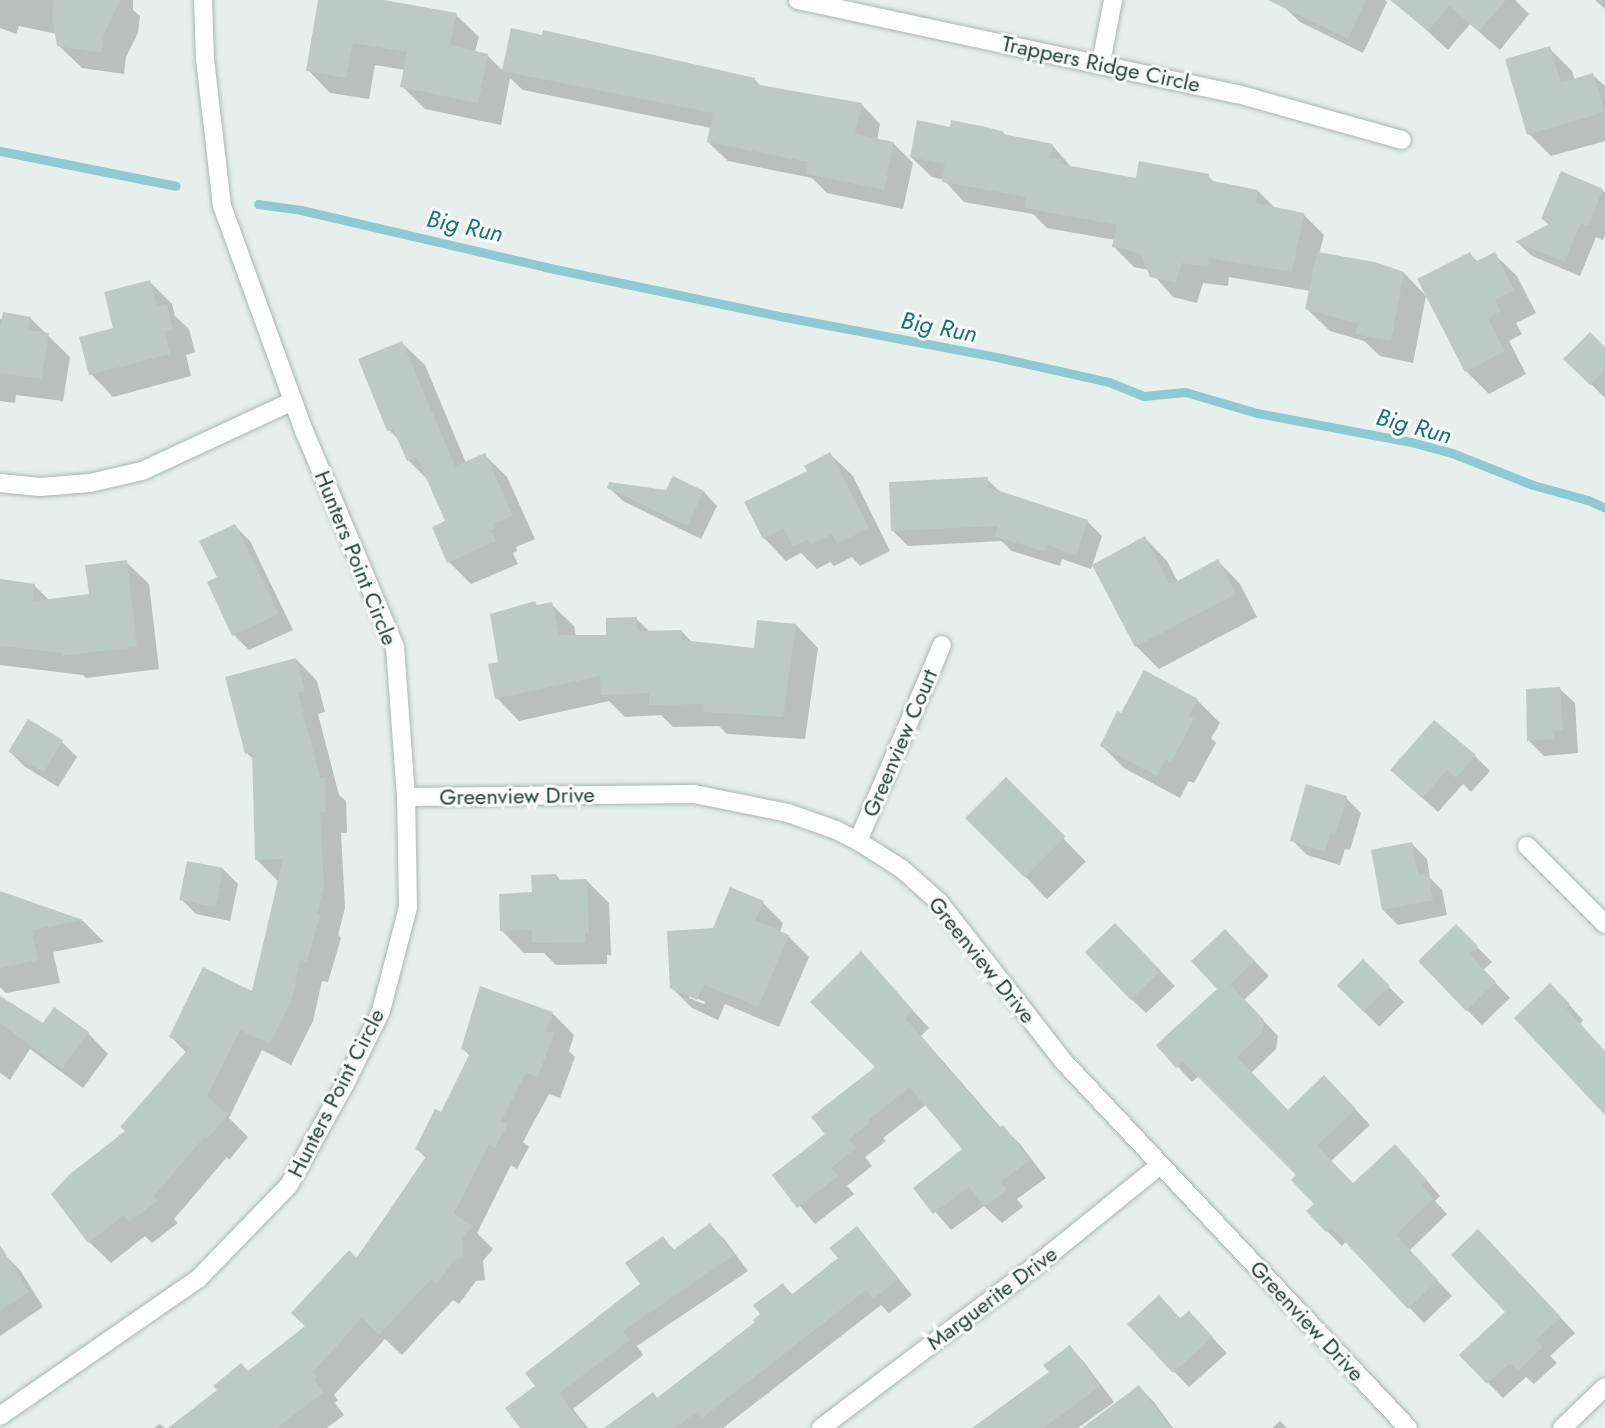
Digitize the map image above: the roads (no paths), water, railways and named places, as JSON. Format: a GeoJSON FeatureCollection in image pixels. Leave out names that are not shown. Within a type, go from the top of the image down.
{"type":"FeatureCollection","features":[{"type":"Feature","properties":{"kind":"street","name":"Hunters Point Circle"},"geometry":{"type":"LineString","coordinates":[[0,1416],[198,1279],[289,1185],[345,1084],[381,1011],[408,907],[406,797],[395,647],[293,401],[222,206],[205,60],[203,0]]}},
{"type":"Feature","properties":{"kind":"street","name":"Trappers Ridge Circle"},"geometry":{"type":"LineString","coordinates":[[798,0],[1238,94],[1402,140]]}},
{"type":"Feature","properties":{"kind":"street"},"geometry":{"type":"LineString","coordinates":[[1101,63],[1113,0]]}},
{"type":"Feature","properties":{"kind":"street"},"geometry":{"type":"LineString","coordinates":[[0,483],[40,487],[90,483],[142,471],[293,401]]}},
{"type":"Feature","properties":{"kind":"street","name":"Greenview Court"},"geometry":{"type":"LineString","coordinates":[[858,841],[942,645]]}},
{"type":"Feature","properties":{"kind":"street","name":"Greenview Drive"},"geometry":{"type":"LineString","coordinates":[[406,797],[694,794],[788,813],[836,830],[858,841],[902,869],[939,903],[1065,1063],[1408,1428]]}},
{"type":"Feature","properties":{"kind":"street"},"geometry":{"type":"LineString","coordinates":[[1527,846],[1605,924]]}},
{"type":"Feature","properties":{"kind":"street","name":"Marguerite Drive"},"geometry":{"type":"LineString","coordinates":[[820,1428],[1039,1263],[1160,1165]]}},
{"type":"Feature","properties":{"kind":"street"},"geometry":{"type":"LineString","coordinates":[[1562,1428],[1605,1388]]}},
{"type":"Feature","properties":{"kind":"waterway","name":"Big Run"},"geometry":{"type":"LineString","coordinates":[[0,151],[176,186]]}},
{"type":"Feature","properties":{"kind":"waterway","name":"Big Run"},"geometry":{"type":"LineString","coordinates":[[258,204],[301,210],[545,267],[785,317],[1001,358],[1109,382],[1144,396],[1185,392],[1257,413],[1411,442],[1452,453],[1533,485],[1588,500],[1605,508]]}}]}
